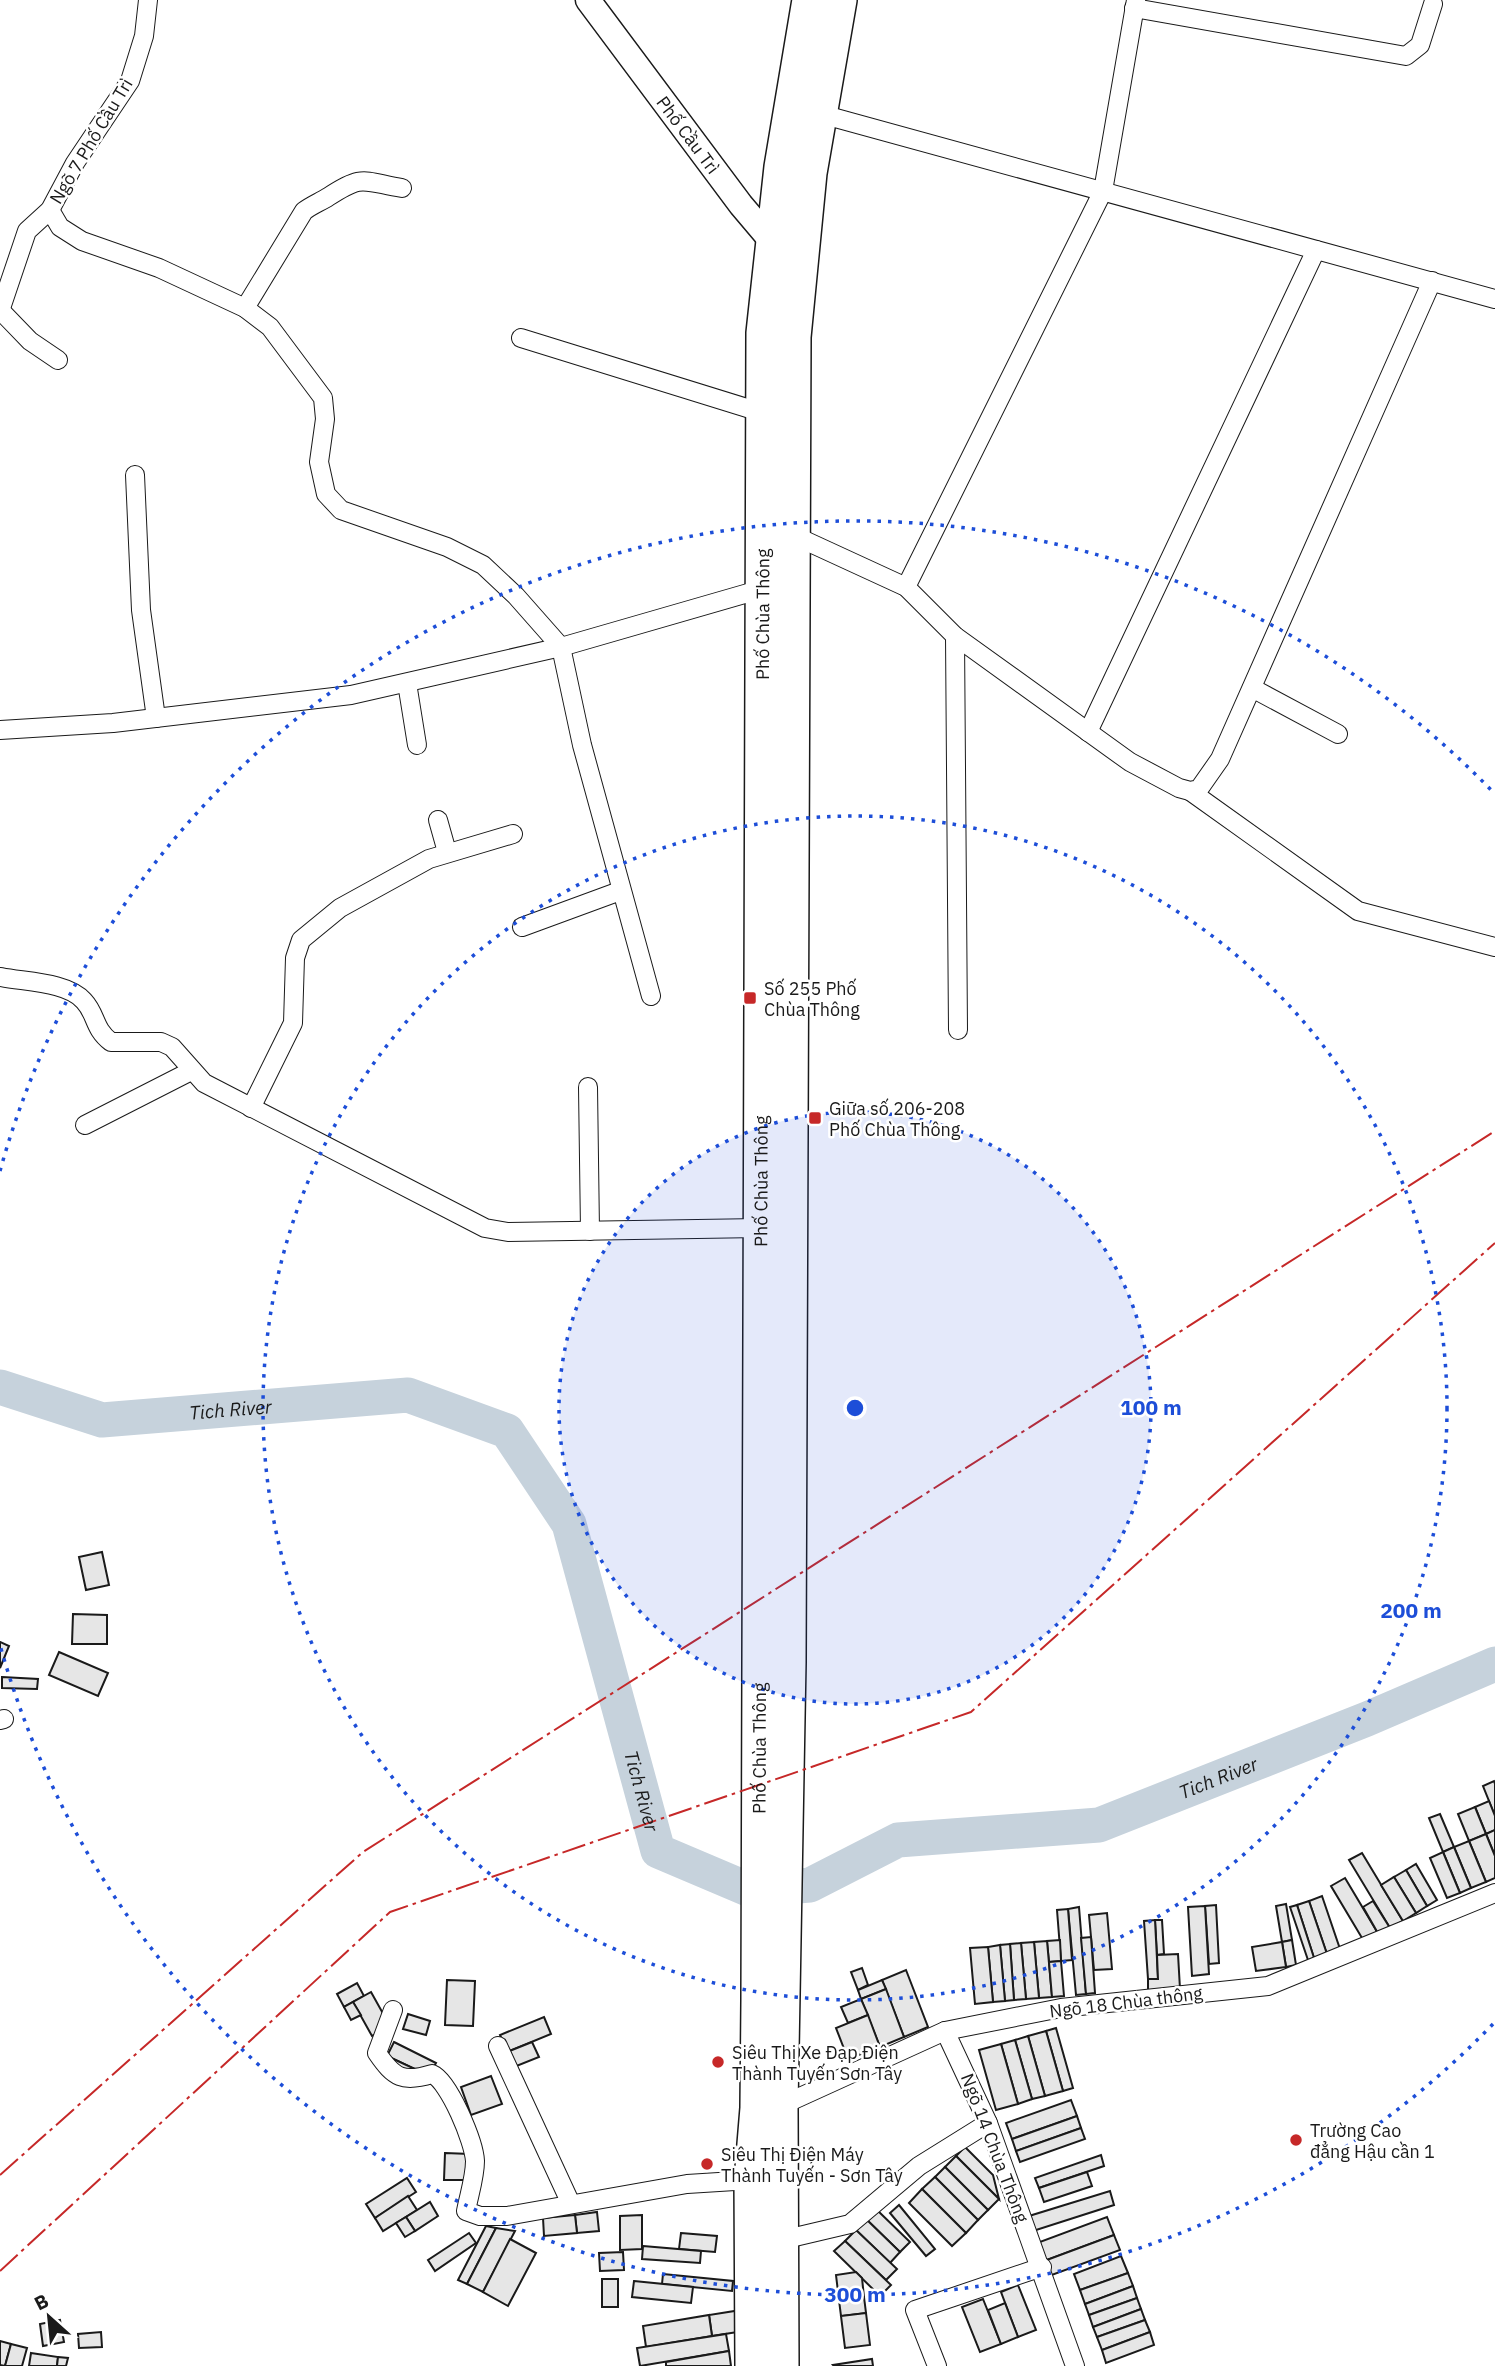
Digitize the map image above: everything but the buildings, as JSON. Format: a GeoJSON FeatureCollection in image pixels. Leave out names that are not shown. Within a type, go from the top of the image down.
{"type":"FeatureCollection","features":[{"type":"Feature","properties":{"kind":"highway","name":"Phố Chùa Thông"},"geometry":{"type":"LineString","coordinates":[[782,2366],[782,2240],[769,2107],[794,337],[789,247],[780,167],[809,0]]}},
{"type":"Feature","properties":{"kind":"highway","name":"Phố Chùa Thông"},"geometry":{"type":"LineString","coordinates":[[774,1660],[760,1228],[763,333],[810,173],[840,0]]}},
{"type":"Feature","properties":{"kind":"highway","name":"Phố Chùa Thông"},"geometry":{"type":"LineString","coordinates":[[752,2366],[751,2180],[769,2107]]}},
{"type":"Feature","properties":{"kind":"street","name":"Ngõ 7 Phố Cầu Trì"},"geometry":{"type":"LineString","coordinates":[[0,311],[27,231],[50,210],[75,163],[130,81],[144,36],[148,0]]}},
{"type":"Feature","properties":{"kind":"street","name":"Phố Cầu Trì"},"geometry":{"type":"LineString","coordinates":[[588,0],[741,205],[789,247]]}},
{"type":"Feature","properties":{"kind":"street"},"geometry":{"type":"LineString","coordinates":[[906,587],[1103,191],[1135,4],[1406,56],[1420,45],[1433,4]]}},
{"type":"Feature","properties":{"kind":"street"},"geometry":{"type":"LineString","coordinates":[[821,114],[1495,299]]}},
{"type":"Feature","properties":{"kind":"street"},"geometry":{"type":"LineString","coordinates":[[245,307],[304,211],[349,182],[358,180],[402,188]]}},
{"type":"Feature","properties":{"kind":"street"},"geometry":{"type":"LineString","coordinates":[[50,210],[60,227],[82,242],[159,268],[245,307],[270,327],[323,398],[325,419],[319,462],[326,494],[341,510],[447,547],[483,565],[516,596],[561,647],[582,745],[651,996]]}},
{"type":"Feature","properties":{"kind":"street"},"geometry":{"type":"LineString","coordinates":[[1087,732],[1316,250]]}},
{"type":"Feature","properties":{"kind":"street"},"geometry":{"type":"LineString","coordinates":[[1189,791],[1205,784],[1220,759],[1432,281]]}},
{"type":"Feature","properties":{"kind":"street"},"geometry":{"type":"LineString","coordinates":[[0,311],[30,341],[58,360]]}},
{"type":"Feature","properties":{"kind":"street"},"geometry":{"type":"LineString","coordinates":[[521,338],[763,413]]}},
{"type":"Feature","properties":{"kind":"street"},"geometry":{"type":"LineString","coordinates":[[135,475],[141,610],[156,718]]}},
{"type":"Feature","properties":{"kind":"street"},"geometry":{"type":"LineString","coordinates":[[793,535],[906,587],[955,636],[1087,732],[1130,762],[1189,791],[1358,911],[1495,947]]}},
{"type":"Feature","properties":{"kind":"street"},"geometry":{"type":"LineString","coordinates":[[0,730],[156,718],[351,695],[561,647],[762,589]]}},
{"type":"Feature","properties":{"kind":"street"},"geometry":{"type":"LineString","coordinates":[[955,636],[958,1030]]}},
{"type":"Feature","properties":{"kind":"street"},"geometry":{"type":"LineString","coordinates":[[407,682],[417,745]]}},
{"type":"Feature","properties":{"kind":"street"},"geometry":{"type":"LineString","coordinates":[[1252,688],[1338,734]]}},
{"type":"Feature","properties":{"kind":"street"},"geometry":{"type":"LineString","coordinates":[[438,820],[447,852]]}},
{"type":"Feature","properties":{"kind":"street"},"geometry":{"type":"LineString","coordinates":[[251,1108],[293,1023],[295,958],[301,940],[340,908],[397,875],[447,852],[513,834]]}},
{"type":"Feature","properties":{"kind":"street"},"geometry":{"type":"LineString","coordinates":[[522,927],[620,891]]}},
{"type":"Feature","properties":{"kind":"street"},"geometry":{"type":"LineString","coordinates":[[1,977],[74,992],[86,1002],[98,1031],[111,1042],[161,1042],[172,1047],[204,1083],[485,1227],[508,1232],[760,1228]]}},
{"type":"Feature","properties":{"kind":"street"},"geometry":{"type":"LineString","coordinates":[[85,1125],[191,1071]]}},
{"type":"Feature","properties":{"kind":"street"},"geometry":{"type":"LineString","coordinates":[[588,1087],[590,1231]]}},
{"type":"Feature","properties":{"kind":"street","name":"Ngõ 18 Chùa thông"},"geometry":{"type":"LineString","coordinates":[[769,2107],[945,2031],[1061,2008],[1268,1986],[1495,1893]]}},
{"type":"Feature","properties":{"kind":"street"},"geometry":{"type":"LineString","coordinates":[[393,2010],[377,2053],[390,2072],[411,2080],[432,2074],[440,2077],[444,2084],[472,2143],[475,2162],[466,2211],[480,2216],[507,2216],[687,2184],[751,2180]]}},
{"type":"Feature","properties":{"kind":"street","name":"Ngõ 14 Chùa Thông"},"geometry":{"type":"LineString","coordinates":[[945,2031],[988,2123],[1042,2267],[1074,2366]]}},
{"type":"Feature","properties":{"kind":"street"},"geometry":{"type":"LineString","coordinates":[[498,2046],[571,2204]]}},
{"type":"Feature","properties":{"kind":"street"},"geometry":{"type":"LineString","coordinates":[[782,2240],[850,2224],[919,2166],[988,2123]]}},
{"type":"Feature","properties":{"kind":"street"},"geometry":{"type":"LineString","coordinates":[[937,2366],[915,2310],[1042,2267]]}},
{"type":"Feature","properties":{"kind":"waterway","name":"Tich River"},"geometry":{"type":"LineString","coordinates":[[0,1387],[102,1420],[408,1395],[507,1431],[569,1524],[658,1851],[750,1890],[810,1885],[898,1840],[1099,1825],[1367,1719],[1495,1664]]}},
{"type":"Feature","properties":{"kind":"power"},"geometry":{"type":"LineString","coordinates":[[0,2175],[363,1852],[1495,1131]]}},
{"type":"Feature","properties":{"kind":"power"},"geometry":{"type":"LineString","coordinates":[[0,2271],[390,1912],[971,1712],[1495,1243]]}},
{"type":"Feature","properties":{"kind":"place","name":"Số 255 Phố Chùa Thông"},"geometry":{"type":"Point","coordinates":[750,998]}},
{"type":"Feature","properties":{"kind":"place","name":"Giữa số 206-208 Phố Chùa Thông"},"geometry":{"type":"Point","coordinates":[815,1118]}},
{"type":"Feature","properties":{"kind":"place","name":"Siêu Thị Xe Đạp Điện Thành Tuyến Sơn Tây"},"geometry":{"type":"Point","coordinates":[718,2062]}},
{"type":"Feature","properties":{"kind":"place","name":"Trường Cao đẳng Hậu cần 1"},"geometry":{"type":"Point","coordinates":[1296,2140]}},
{"type":"Feature","properties":{"kind":"place","name":"Siêu Thị Điện Máy Thành Tuyến - Sơn Tây"},"geometry":{"type":"Point","coordinates":[707,2164]}}]}
